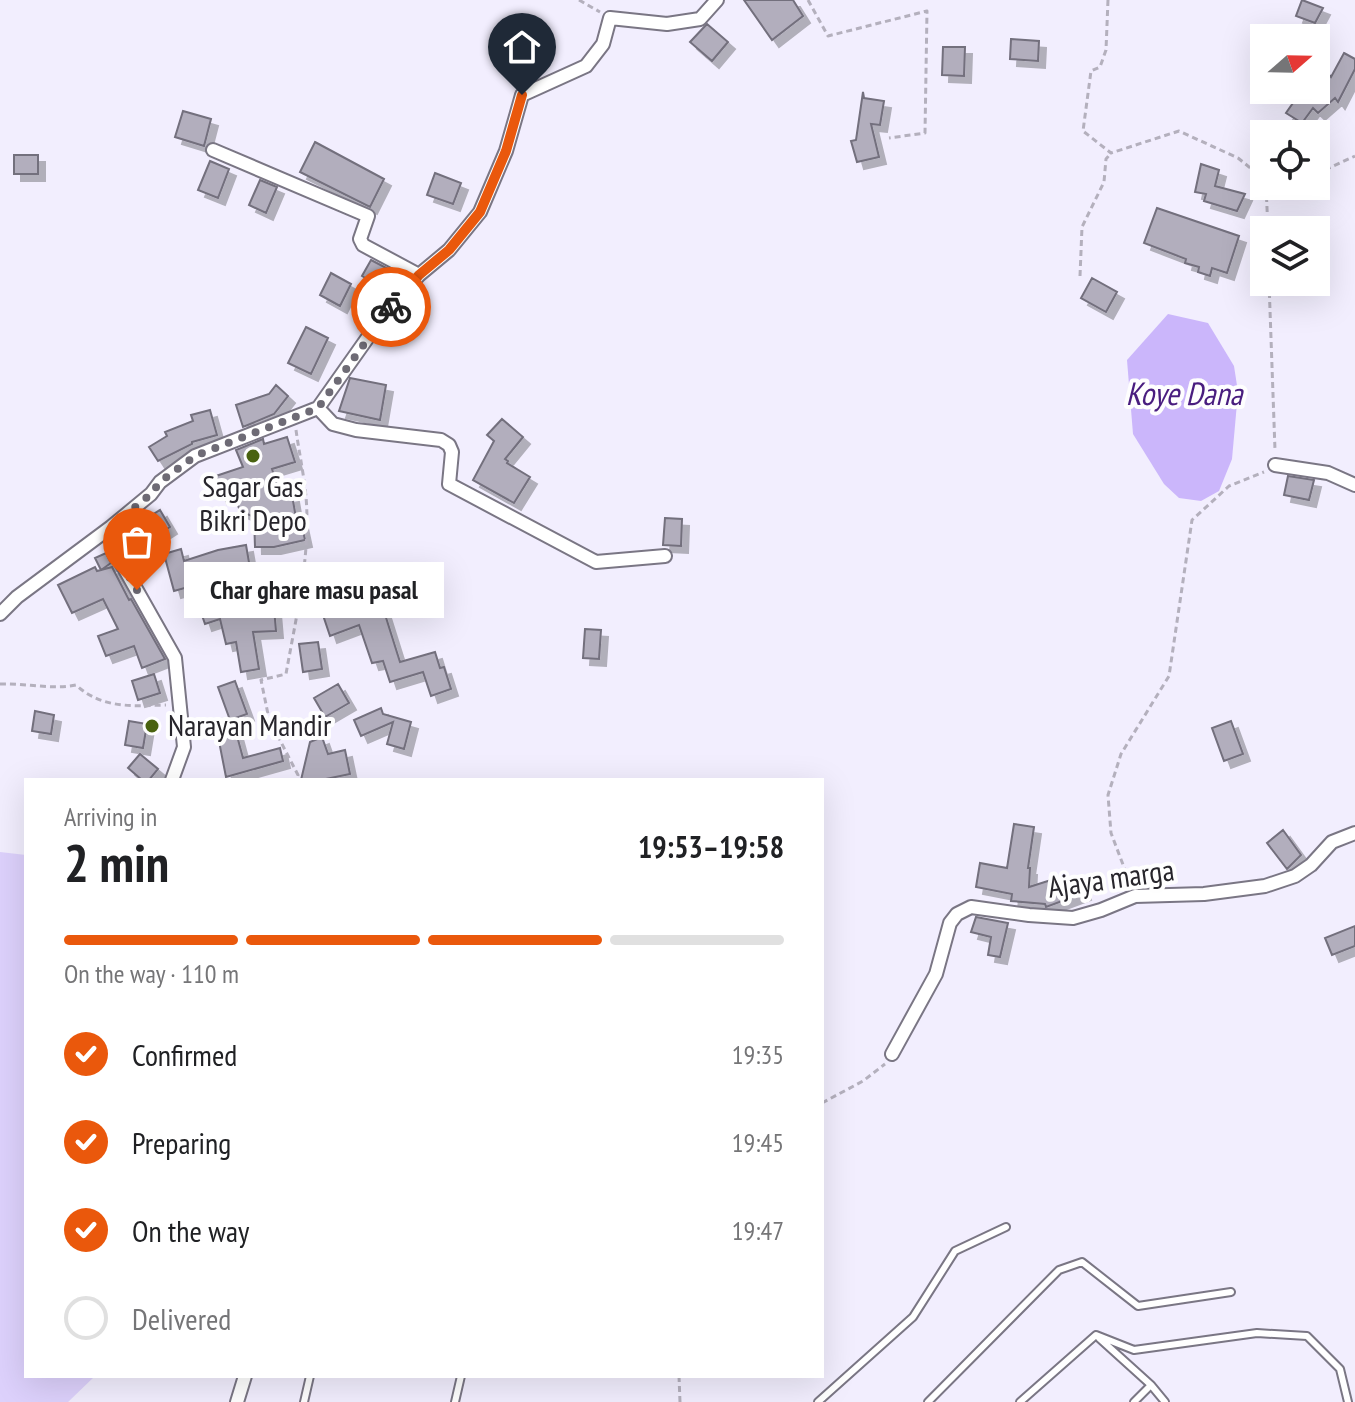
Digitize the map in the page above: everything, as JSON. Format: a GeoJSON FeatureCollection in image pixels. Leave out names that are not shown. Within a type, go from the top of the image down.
{"type":"FeatureCollection","features":[{"type":"Feature","properties":{"kind":"street"},"geometry":{"type":"LineString","coordinates":[[0,614],[17,597],[111,527],[151,494],[160,482],[195,456],[294,420],[318,408],[383,316],[419,275],[449,250],[480,212],[506,151],[522,95],[586,66],[603,44],[610,18],[667,24],[700,19],[717,0]]}},
{"type":"Feature","properties":{"kind":"street"},"geometry":{"type":"LineString","coordinates":[[213,150],[368,216],[360,239],[363,245],[419,275]]}},
{"type":"Feature","properties":{"kind":"street"},"geometry":{"type":"LineString","coordinates":[[318,408],[333,424],[356,430],[441,440],[449,445],[452,452],[449,484],[596,562],[665,556]]}},
{"type":"Feature","properties":{"kind":"street"},"geometry":{"type":"LineString","coordinates":[[1275,465],[1328,473],[1355,485]]}},
{"type":"Feature","properties":{"kind":"street"},"geometry":{"type":"LineString","coordinates":[[111,527],[114,550],[175,658],[184,747],[173,778]]}},
{"type":"Feature","properties":{"kind":"street","name":"Ajaya marga"},"geometry":{"type":"LineString","coordinates":[[892,1054],[936,974],[950,923],[957,914],[971,907],[1073,918],[1135,896],[1204,894],[1265,886],[1295,876],[1311,865],[1332,842],[1355,833]]}},
{"type":"Feature","properties":{"kind":"street"},"geometry":{"type":"LineString","coordinates":[[237,1402],[244,1378]]}},
{"type":"Feature","properties":{"kind":"lane"},"geometry":{"type":"LineString","coordinates":[[818,1402],[913,1317],[955,1251],[1006,1227]]}},
{"type":"Feature","properties":{"kind":"lane"},"geometry":{"type":"LineString","coordinates":[[928,1402],[1059,1270],[1082,1262],[1138,1306],[1231,1292]]}},
{"type":"Feature","properties":{"kind":"lane"},"geometry":{"type":"LineString","coordinates":[[1096,1335],[1134,1350],[1257,1333],[1307,1336],[1340,1369],[1348,1402]]}},
{"type":"Feature","properties":{"kind":"lane"},"geometry":{"type":"LineString","coordinates":[[1096,1335],[1151,1385],[1165,1402]]}},
{"type":"Feature","properties":{"kind":"lane"},"geometry":{"type":"LineString","coordinates":[[1020,1402],[1096,1335]]}},
{"type":"Feature","properties":{"kind":"lane"},"geometry":{"type":"LineString","coordinates":[[304,1402],[310,1378]]}},
{"type":"Feature","properties":{"kind":"lane"},"geometry":{"type":"LineString","coordinates":[[455,1402],[460,1378]]}},
{"type":"Feature","properties":{"kind":"lane"},"geometry":{"type":"LineString","coordinates":[[1134,1402],[1151,1385]]}},
{"type":"Feature","properties":{"kind":"path"},"geometry":{"type":"LineString","coordinates":[[579,0],[610,18]]}},
{"type":"Feature","properties":{"kind":"path"},"geometry":{"type":"LineString","coordinates":[[808,0],[828,36],[927,11],[925,133],[889,138]]}},
{"type":"Feature","properties":{"kind":"path"},"geometry":{"type":"LineString","coordinates":[[1108,0],[1106,50],[1100,67],[1091,71],[1083,131],[1111,153]]}},
{"type":"Feature","properties":{"kind":"path"},"geometry":{"type":"LineString","coordinates":[[1080,276],[1082,227],[1104,182],[1106,159],[1111,153],[1179,131],[1238,158],[1250,168]]}},
{"type":"Feature","properties":{"kind":"path"},"geometry":{"type":"LineString","coordinates":[[1330,168],[1355,156]]}},
{"type":"Feature","properties":{"kind":"path"},"geometry":{"type":"LineString","coordinates":[[1135,896],[1111,833],[1108,795],[1121,754],[1169,676],[1192,520],[1229,486],[1275,465],[1269,296]]}},
{"type":"Feature","properties":{"kind":"path"},"geometry":{"type":"LineString","coordinates":[[294,420],[306,498],[306,537],[286,674],[261,680],[269,719],[297,778]]}},
{"type":"Feature","properties":{"kind":"path"},"geometry":{"type":"LineString","coordinates":[[0,684],[37,684],[61,688],[76,685],[89,697],[109,705],[170,705],[178,700]]}},
{"type":"Feature","properties":{"kind":"path"},"geometry":{"type":"LineString","coordinates":[[824,1102],[880,1070],[892,1054]]}},
{"type":"Feature","properties":{"kind":"path"},"geometry":{"type":"LineString","coordinates":[[679,1378],[680,1402]]}},
{"type":"Feature","properties":{"kind":"shaded area"},"geometry":{"type":"Polygon","coordinates":[[[0,852],[24,855],[24,1378],[93,1378],[68,1402],[0,1402],[0,852]]]}},
{"type":"Feature","properties":{"kind":"water","name":"Koye Dana"},"geometry":{"type":"Polygon","coordinates":[[[1168,314],[1208,323],[1234,366],[1238,392],[1232,459],[1219,491],[1201,501],[1179,498],[1164,484],[1133,434],[1127,360],[1168,314]]]}},
{"type":"Feature","properties":{"kind":"building"},"geometry":{"type":"Polygon","coordinates":[[[744,0],[793,0],[803,16],[772,40],[744,0]]]}},
{"type":"Feature","properties":{"kind":"building"},"geometry":{"type":"Polygon","coordinates":[[[1302,0],[1323,8],[1315,23],[1296,16],[1302,0]]]}},
{"type":"Feature","properties":{"kind":"building"},"geometry":{"type":"Polygon","coordinates":[[[707,24],[728,42],[712,61],[690,42],[707,24]]]}},
{"type":"Feature","properties":{"kind":"building"},"geometry":{"type":"Polygon","coordinates":[[[1011,39],[1039,41],[1038,61],[1010,59],[1011,39]]]}},
{"type":"Feature","properties":{"kind":"building"},"geometry":{"type":"Polygon","coordinates":[[[943,47],[965,47],[964,76],[942,75],[943,47]]]}},
{"type":"Feature","properties":{"kind":"building"},"geometry":{"type":"Polygon","coordinates":[[[1344,53],[1355,59],[1355,69],[1338,102],[1335,98],[1330,102],[1331,77],[1344,53]]]}},
{"type":"Feature","properties":{"kind":"building"},"geometry":{"type":"Polygon","coordinates":[[[863,92],[864,98],[884,101],[880,125],[871,124],[879,157],[857,162],[851,141],[856,140],[863,92]]]}},
{"type":"Feature","properties":{"kind":"building"},"geometry":{"type":"Polygon","coordinates":[[[1292,104],[1328,104],[1318,113],[1313,108],[1304,120],[1297,120],[1286,113],[1292,104]]]}},
{"type":"Feature","properties":{"kind":"building"},"geometry":{"type":"Polygon","coordinates":[[[183,111],[211,119],[204,146],[175,137],[183,111]]]}},
{"type":"Feature","properties":{"kind":"building"},"geometry":{"type":"Polygon","coordinates":[[[315,142],[384,179],[370,207],[300,172],[315,142]]]}},
{"type":"Feature","properties":{"kind":"building"},"geometry":{"type":"Polygon","coordinates":[[[14,155],[38,155],[38,174],[14,174],[14,155]]]}},
{"type":"Feature","properties":{"kind":"building"},"geometry":{"type":"Polygon","coordinates":[[[210,161],[229,169],[218,198],[198,190],[210,161]]]}},
{"type":"Feature","properties":{"kind":"building"},"geometry":{"type":"Polygon","coordinates":[[[1201,164],[1219,170],[1215,186],[1245,194],[1237,211],[1204,201],[1206,194],[1195,192],[1201,164]]]}},
{"type":"Feature","properties":{"kind":"building"},"geometry":{"type":"Polygon","coordinates":[[[435,173],[461,183],[453,204],[427,195],[435,173]]]}},
{"type":"Feature","properties":{"kind":"building"},"geometry":{"type":"Polygon","coordinates":[[[260,180],[277,187],[266,213],[249,205],[260,180]]]}},
{"type":"Feature","properties":{"kind":"building"},"geometry":{"type":"Polygon","coordinates":[[[1157,208],[1239,236],[1227,273],[1212,268],[1210,276],[1198,272],[1199,267],[1185,263],[1186,259],[1144,243],[1157,208]]]}},
{"type":"Feature","properties":{"kind":"building"},"geometry":{"type":"Polygon","coordinates":[[[371,260],[394,272],[384,289],[362,276],[371,260]]]}},
{"type":"Feature","properties":{"kind":"building"},"geometry":{"type":"Polygon","coordinates":[[[331,273],[351,284],[340,306],[320,295],[331,273]]]}},
{"type":"Feature","properties":{"kind":"building"},"geometry":{"type":"Polygon","coordinates":[[[1092,278],[1117,292],[1106,312],[1081,298],[1092,278]]]}},
{"type":"Feature","properties":{"kind":"building"},"geometry":{"type":"Polygon","coordinates":[[[306,327],[328,338],[311,374],[288,363],[306,327]]]}},
{"type":"Feature","properties":{"kind":"building"},"geometry":{"type":"Polygon","coordinates":[[[350,378],[386,385],[380,420],[339,411],[350,378]]]}},
{"type":"Feature","properties":{"kind":"building"},"geometry":{"type":"Polygon","coordinates":[[[276,385],[288,396],[274,414],[243,427],[236,405],[269,394],[276,385]]]}},
{"type":"Feature","properties":{"kind":"building"},"geometry":{"type":"Polygon","coordinates":[[[210,410],[217,435],[192,442],[158,461],[149,447],[167,436],[165,432],[193,421],[191,415],[210,410]]]}},
{"type":"Feature","properties":{"kind":"building"},"geometry":{"type":"Polygon","coordinates":[[[502,419],[523,437],[505,459],[530,477],[514,503],[473,480],[494,441],[487,435],[502,419]]]}},
{"type":"Feature","properties":{"kind":"building"},"geometry":{"type":"Polygon","coordinates":[[[287,437],[295,462],[272,469],[281,497],[292,495],[296,518],[300,517],[305,540],[274,547],[255,547],[254,517],[240,511],[233,492],[220,497],[213,477],[243,467],[236,450],[263,439],[264,444],[287,437]]]}},
{"type":"Feature","properties":{"kind":"building"},"geometry":{"type":"Polygon","coordinates":[[[1288,476],[1314,480],[1309,500],[1284,495],[1288,476]]]}},
{"type":"Feature","properties":{"kind":"building"},"geometry":{"type":"Polygon","coordinates":[[[160,510],[170,527],[154,537],[144,520],[160,510]]]}},
{"type":"Feature","properties":{"kind":"building"},"geometry":{"type":"Polygon","coordinates":[[[665,518],[682,519],[681,546],[663,545],[665,518]]]}},
{"type":"Feature","properties":{"kind":"building"},"geometry":{"type":"Polygon","coordinates":[[[246,545],[251,574],[271,573],[276,631],[253,632],[259,669],[241,672],[236,642],[226,644],[220,619],[205,624],[192,586],[174,591],[164,554],[181,549],[184,561],[246,545]]]}},
{"type":"Feature","properties":{"kind":"building"},"geometry":{"type":"Polygon","coordinates":[[[106,553],[111,563],[101,570],[95,558],[106,553]]]}},
{"type":"Feature","properties":{"kind":"building"},"geometry":{"type":"Polygon","coordinates":[[[95,567],[97,571],[112,567],[165,659],[142,668],[134,646],[106,656],[98,636],[118,629],[103,599],[72,613],[58,585],[95,567]]]}},
{"type":"Feature","properties":{"kind":"building"},"geometry":{"type":"Polygon","coordinates":[[[372,583],[377,610],[383,608],[400,662],[435,652],[451,689],[431,696],[423,672],[390,682],[383,661],[372,663],[359,625],[330,636],[323,615],[351,605],[348,588],[372,583]]]}},
{"type":"Feature","properties":{"kind":"building"},"geometry":{"type":"Polygon","coordinates":[[[585,629],[601,630],[599,659],[583,658],[585,629]]]}},
{"type":"Feature","properties":{"kind":"building"},"geometry":{"type":"Polygon","coordinates":[[[318,642],[322,669],[303,672],[299,644],[318,642]]]}},
{"type":"Feature","properties":{"kind":"building"},"geometry":{"type":"Polygon","coordinates":[[[154,674],[160,693],[138,700],[132,681],[154,674]]]}},
{"type":"Feature","properties":{"kind":"building"},"geometry":{"type":"Polygon","coordinates":[[[235,681],[247,714],[230,720],[218,687],[235,681]]]}},
{"type":"Feature","properties":{"kind":"building"},"geometry":{"type":"Polygon","coordinates":[[[338,684],[349,703],[325,717],[314,698],[338,684]]]}},
{"type":"Feature","properties":{"kind":"building"},"geometry":{"type":"Polygon","coordinates":[[[381,708],[383,714],[411,722],[404,749],[387,744],[393,722],[361,736],[354,720],[381,708]]]}},
{"type":"Feature","properties":{"kind":"building"},"geometry":{"type":"Polygon","coordinates":[[[35,711],[54,715],[51,734],[32,731],[35,711]]]}},
{"type":"Feature","properties":{"kind":"building"},"geometry":{"type":"Polygon","coordinates":[[[129,721],[147,724],[143,748],[125,745],[129,721]]]}},
{"type":"Feature","properties":{"kind":"building"},"geometry":{"type":"Polygon","coordinates":[[[233,721],[243,758],[280,748],[283,761],[226,777],[216,726],[233,721]]]}},
{"type":"Feature","properties":{"kind":"building"},"geometry":{"type":"Polygon","coordinates":[[[1231,721],[1243,754],[1224,761],[1212,728],[1231,721]]]}},
{"type":"Feature","properties":{"kind":"building"},"geometry":{"type":"Polygon","coordinates":[[[322,737],[328,754],[345,750],[350,774],[301,778],[310,742],[322,737]]]}},
{"type":"Feature","properties":{"kind":"building"},"geometry":{"type":"Polygon","coordinates":[[[140,754],[158,769],[151,778],[140,778],[128,768],[140,754]]]}},
{"type":"Feature","properties":{"kind":"building"},"geometry":{"type":"Polygon","coordinates":[[[1014,824],[1034,827],[1028,868],[1029,887],[1051,880],[1054,888],[1078,878],[1084,893],[1046,907],[1045,904],[1011,901],[1012,894],[976,887],[980,863],[1007,868],[1014,824]]]}},
{"type":"Feature","properties":{"kind":"building"},"geometry":{"type":"Polygon","coordinates":[[[1283,830],[1301,855],[1287,869],[1267,843],[1283,830]]]}},
{"type":"Feature","properties":{"kind":"building"},"geometry":{"type":"Polygon","coordinates":[[[976,917],[1008,923],[1000,957],[988,955],[991,937],[971,932],[976,917]]]}},
{"type":"Feature","properties":{"kind":"building"},"geometry":{"type":"Polygon","coordinates":[[[1355,926],[1355,946],[1332,955],[1325,938],[1355,926]]]}},
{"type":"Feature","properties":{"kind":"way so far"},"geometry":{"type":"LineString","coordinates":[[137,590],[114,550],[111,527],[151,494],[160,482],[195,456],[294,420],[318,408],[391,307]]}},
{"type":"Feature","properties":{"kind":"place","name":"Sagar Gas Bikri Depo"},"geometry":{"type":"Point","coordinates":[253,456]}},
{"type":"Feature","properties":{"kind":"place","name":"Char ghare masu pasal"},"geometry":{"type":"Point","coordinates":[137,590]}},
{"type":"Feature","properties":{"kind":"place","name":"Narayan Mandir"},"geometry":{"type":"Point","coordinates":[152,726]}},
{"type":"Feature","properties":{"kind":"route"},"geometry":{"type":"LineString","coordinates":[[391,307],[419,275],[449,250],[480,212],[506,151],[522,95]]}}]}
